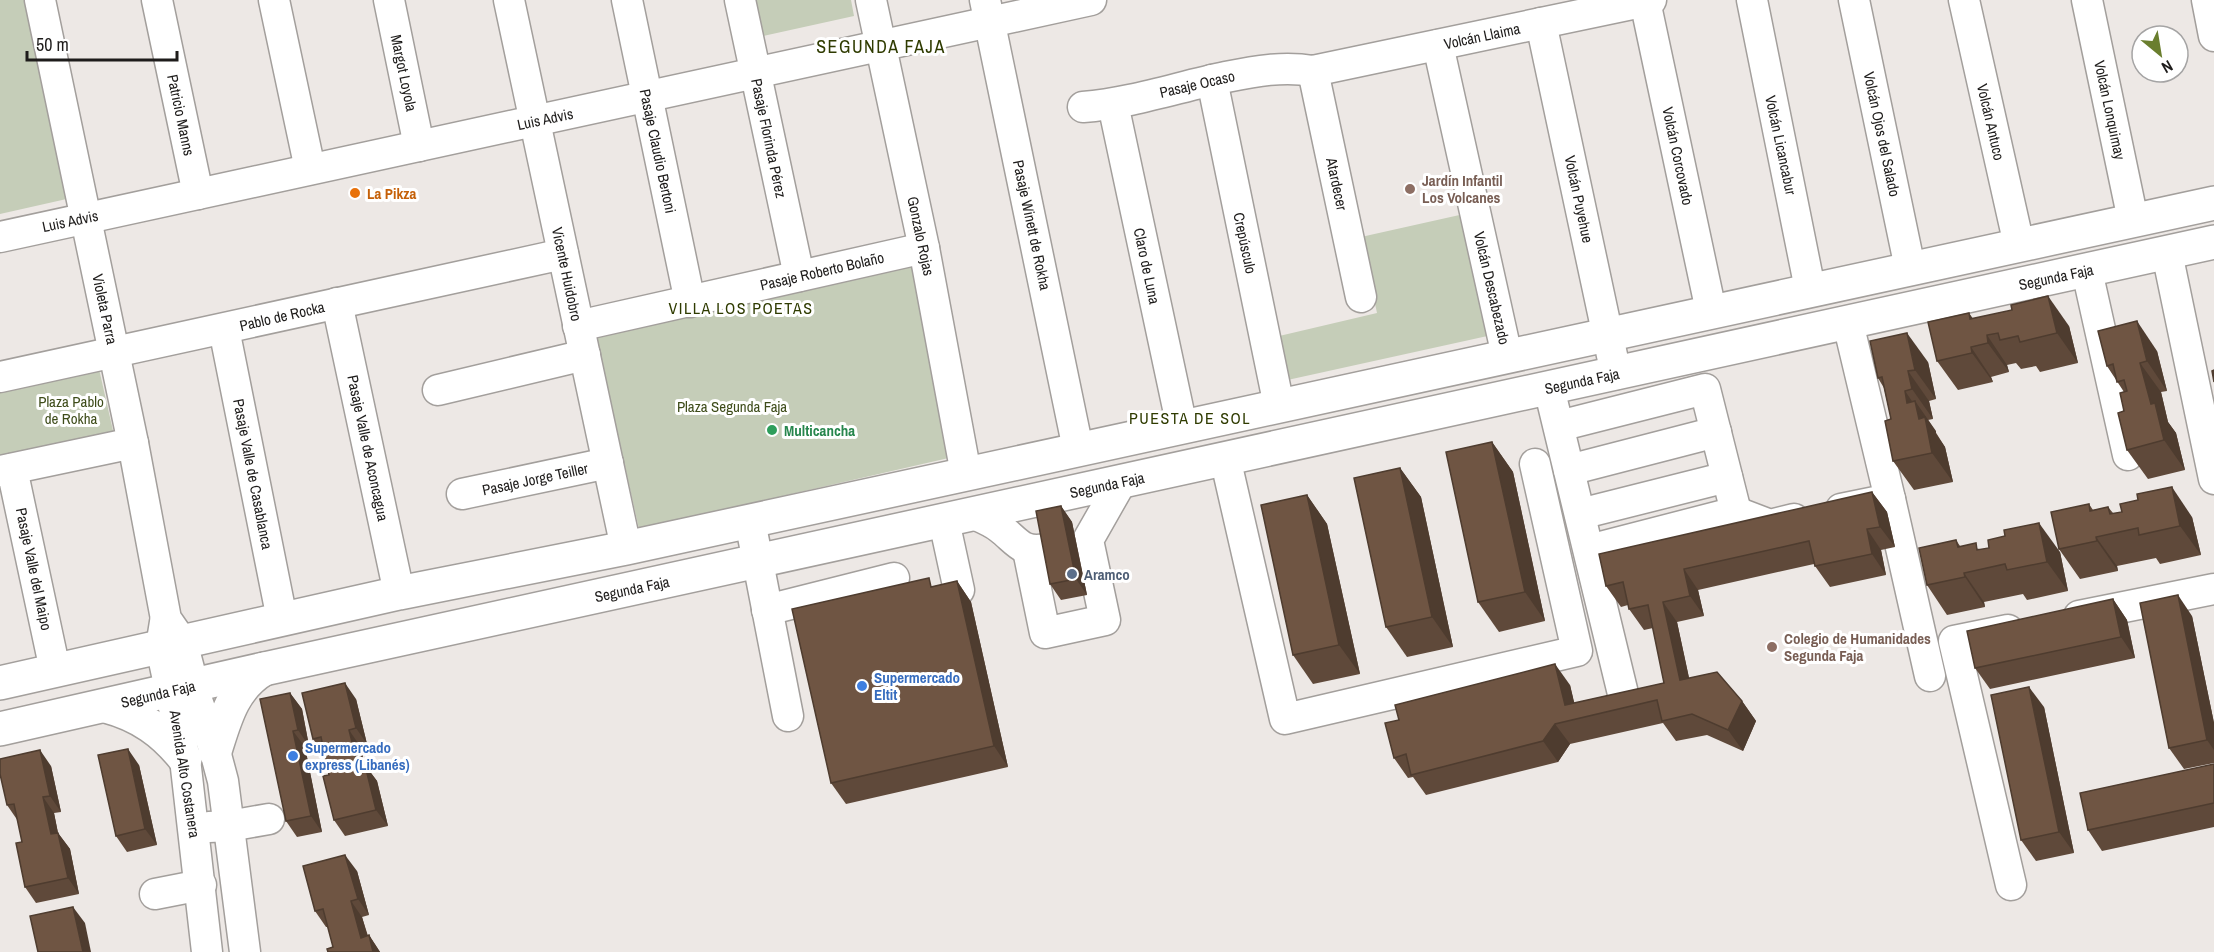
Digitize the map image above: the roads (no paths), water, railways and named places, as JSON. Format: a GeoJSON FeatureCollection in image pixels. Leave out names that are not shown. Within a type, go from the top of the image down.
{"type":"FeatureCollection","features":[{"type":"Feature","properties":{"kind":"main road"},"geometry":{"type":"LineString","coordinates":[[0,683],[55,670],[169,636],[282,620],[399,593],[626,548],[2214,203]]}},
{"type":"Feature","properties":{"kind":"main road","name":"Segunda Faja"},"geometry":{"type":"LineString","coordinates":[[0,729],[264,669],[2214,242]]}},
{"type":"Feature","properties":{"kind":"main road"},"geometry":{"type":"LineString","coordinates":[[106,706],[127,711],[148,722],[173,744],[200,755],[251,677],[264,669]]}},
{"type":"Feature","properties":{"kind":"street","name":"Violeta Parra"},"geometry":{"type":"LineString","coordinates":[[40,0],[134,443],[169,636]]}},
{"type":"Feature","properties":{"kind":"street","name":"Patricio Manns"},"geometry":{"type":"LineString","coordinates":[[157,0],[198,194]]}},
{"type":"Feature","properties":{"kind":"street"},"geometry":{"type":"LineString","coordinates":[[274,0],[310,170]]}},
{"type":"Feature","properties":{"kind":"street","name":"Margot Loyola"},"geometry":{"type":"LineString","coordinates":[[389,0],[419,146]]}},
{"type":"Feature","properties":{"kind":"street","name":"Vicente Huidobro"},"geometry":{"type":"LineString","coordinates":[[508,0],[626,548]]}},
{"type":"Feature","properties":{"kind":"street","name":"Pasaje Claudio Bertoni"},"geometry":{"type":"LineString","coordinates":[[627,0],[690,302]]}},
{"type":"Feature","properties":{"kind":"street","name":"Pasaje Florinda Pérez"},"geometry":{"type":"LineString","coordinates":[[740,0],[800,276]]}},
{"type":"Feature","properties":{"kind":"street","name":"Gonzalo Rojas"},"geometry":{"type":"LineString","coordinates":[[871,0],[924,248],[966,474]]}},
{"type":"Feature","properties":{"kind":"street","name":"Luis Advis"},"geometry":{"type":"LineString","coordinates":[[0,237],[881,46],[987,11],[1091,0]]}},
{"type":"Feature","properties":{"kind":"street","name":"Volcán Licancabur"},"geometry":{"type":"LineString","coordinates":[[1752,0],[1810,289]]}},
{"type":"Feature","properties":{"kind":"street","name":"Volcán Ojos del Salado"},"geometry":{"type":"LineString","coordinates":[[1854,0],[1910,268]]}},
{"type":"Feature","properties":{"kind":"street","name":"Volcán Antuco"},"geometry":{"type":"LineString","coordinates":[[1964,0],[2019,245]]}},
{"type":"Feature","properties":{"kind":"street","name":"Volcán Lonquimay"},"geometry":{"type":"LineString","coordinates":[[2087,0],[2133,220]]}},
{"type":"Feature","properties":{"kind":"street"},"geometry":{"type":"LineString","coordinates":[[2207,0],[2214,36]]}},
{"type":"Feature","properties":{"kind":"street","name":"Volcán Llaima"},"geometry":{"type":"LineString","coordinates":[[1313,71],[1648,1]]}},
{"type":"Feature","properties":{"kind":"street","name":"Volcán Corcovado"},"geometry":{"type":"LineString","coordinates":[[1648,1],[1711,311]]}},
{"type":"Feature","properties":{"kind":"street","name":"Pasaje Winett de Rokha"},"geometry":{"type":"LineString","coordinates":[[987,11],[1078,449]]}},
{"type":"Feature","properties":{"kind":"street","name":"Volcán Puyehue"},"geometry":{"type":"LineString","coordinates":[[1541,23],[1616,374]]}},
{"type":"Feature","properties":{"kind":"street","name":"Volcán Descabezado"},"geometry":{"type":"LineString","coordinates":[[1438,45],[1507,356]]}},
{"type":"Feature","properties":{"kind":"street","name":"Pasaje Ocaso"},"geometry":{"type":"LineString","coordinates":[[1083,107],[1113,104],[1266,69],[1296,68],[1313,71]]}},
{"type":"Feature","properties":{"kind":"street","name":"Atardecer"},"geometry":{"type":"LineString","coordinates":[[1313,71],[1361,297]]}},
{"type":"Feature","properties":{"kind":"street","name":"Crepúsculo"},"geometry":{"type":"LineString","coordinates":[[1212,80],[1279,405]]}},
{"type":"Feature","properties":{"kind":"street","name":"Claro de Luna"},"geometry":{"type":"LineString","coordinates":[[1113,104],[1182,427]]}},
{"type":"Feature","properties":{"kind":"street","name":"Pasaje Roberto Bolaño"},"geometry":{"type":"LineString","coordinates":[[578,326],[924,248]]}},
{"type":"Feature","properties":{"kind":"street"},"geometry":{"type":"LineString","coordinates":[[2168,253],[2202,355],[2214,479]]}},
{"type":"Feature","properties":{"kind":"street","name":"Pablo de Rocka"},"geometry":{"type":"LineString","coordinates":[[0,377],[563,254]]}},
{"type":"Feature","properties":{"kind":"street"},"geometry":{"type":"LineString","coordinates":[[2087,271],[2128,455]]}},
{"type":"Feature","properties":{"kind":"street","name":"Pasaje Valle de Aconcagua"},"geometry":{"type":"LineString","coordinates":[[337,303],[399,593]]}},
{"type":"Feature","properties":{"kind":"street"},"geometry":{"type":"LineString","coordinates":[[1848,323],[1930,676]]}},
{"type":"Feature","properties":{"kind":"street","name":"Pasaje Valle de Casablanca"},"geometry":{"type":"LineString","coordinates":[[224,329],[282,620]]}},
{"type":"Feature","properties":{"kind":"street"},"geometry":{"type":"LineString","coordinates":[[438,390],[585,355]]}},
{"type":"Feature","properties":{"kind":"street"},"geometry":{"type":"LineString","coordinates":[[1550,388],[1626,702]]}},
{"type":"Feature","properties":{"kind":"street"},"geometry":{"type":"LineString","coordinates":[[1559,426],[1705,389],[1736,512]]}},
{"type":"Feature","properties":{"kind":"street"},"geometry":{"type":"LineString","coordinates":[[1569,470],[1716,432]]}},
{"type":"Feature","properties":{"kind":"street"},"geometry":{"type":"LineString","coordinates":[[6,470],[134,443]]}},
{"type":"Feature","properties":{"kind":"street","name":"Pasaje Jorge Teiller"},"geometry":{"type":"LineString","coordinates":[[462,494],[608,463]]}},
{"type":"Feature","properties":{"kind":"street"},"geometry":{"type":"LineString","coordinates":[[1229,475],[1285,718],[1577,651],[1534,464]]}},
{"type":"Feature","properties":{"kind":"street","name":"Pasaje Valle del Maipo"},"geometry":{"type":"LineString","coordinates":[[6,470],[55,670]]}},
{"type":"Feature","properties":{"kind":"street"},"geometry":{"type":"LineString","coordinates":[[1580,514],[1727,477]]}},
{"type":"Feature","properties":{"kind":"street"},"geometry":{"type":"LineString","coordinates":[[960,590],[959,518],[999,526],[1018,544],[1061,545],[1121,482]]}},
{"type":"Feature","properties":{"kind":"street"},"geometry":{"type":"LineString","coordinates":[[1589,550],[1736,512],[1770,525],[1890,499]]}},
{"type":"Feature","properties":{"kind":"street"},"geometry":{"type":"LineString","coordinates":[[750,521],[788,716]]}},
{"type":"Feature","properties":{"kind":"street"},"geometry":{"type":"LineString","coordinates":[[767,610],[894,578]]}},
{"type":"Feature","properties":{"kind":"street"},"geometry":{"type":"LineString","coordinates":[[2011,885],[1954,641],[2214,589]]}},
{"type":"Feature","properties":{"kind":"street","name":"Avenida Alto Costanera"},"geometry":{"type":"LineString","coordinates":[[169,636],[200,755],[195,828],[207,952]]}},
{"type":"Feature","properties":{"kind":"street","name":"Avenida Alto Costanera"},"geometry":{"type":"LineString","coordinates":[[200,755],[223,781],[245,952]]}},
{"type":"Feature","properties":{"kind":"street"},"geometry":{"type":"LineString","coordinates":[[195,828],[229,826],[269,819]]}},
{"type":"Feature","properties":{"kind":"street"},"geometry":{"type":"LineString","coordinates":[[155,894],[201,885]]}},
{"type":"Feature","properties":{"kind":"place","name":"Jardín Infantil Los Volcanes"},"geometry":{"type":"Point","coordinates":[1410,189]}},
{"type":"Feature","properties":{"kind":"place","name":"La Pikza"},"geometry":{"type":"Point","coordinates":[355,193]}},
{"type":"Feature","properties":{"kind":"place","name":"Multicancha"},"geometry":{"type":"Point","coordinates":[772,430]}},
{"type":"Feature","properties":{"kind":"place","name":"Aramco"},"geometry":{"type":"Point","coordinates":[1072,574]}},
{"type":"Feature","properties":{"kind":"place","name":"Colegio de Humanidades Segunda Faja"},"geometry":{"type":"Point","coordinates":[1772,647]}},
{"type":"Feature","properties":{"kind":"place","name":"Supermercado Eltit"},"geometry":{"type":"Point","coordinates":[862,686]}},
{"type":"Feature","properties":{"kind":"place","name":"Supermercado express (Libanés)"},"geometry":{"type":"Point","coordinates":[293,756]}},
{"type":"Feature","properties":{"kind":"district","name":"SEGUNDA FAJA"},"geometry":{"type":"Point","coordinates":[881,46]}},
{"type":"Feature","properties":{"kind":"district","name":"VILLA LOS POETAS"},"geometry":{"type":"Point","coordinates":[741,308]}},
{"type":"Feature","properties":{"kind":"district","name":"PUESTA DE SOL"},"geometry":{"type":"Point","coordinates":[1190,418]}},
{"type":"Feature","properties":{"kind":"park label","name":"Plaza Segunda Faja"},"geometry":{"type":"Point","coordinates":[732,406]}},
{"type":"Feature","properties":{"kind":"park label","name":"Plaza Pablo de Rokha"},"geometry":{"type":"Point","coordinates":[71,410]}}]}
